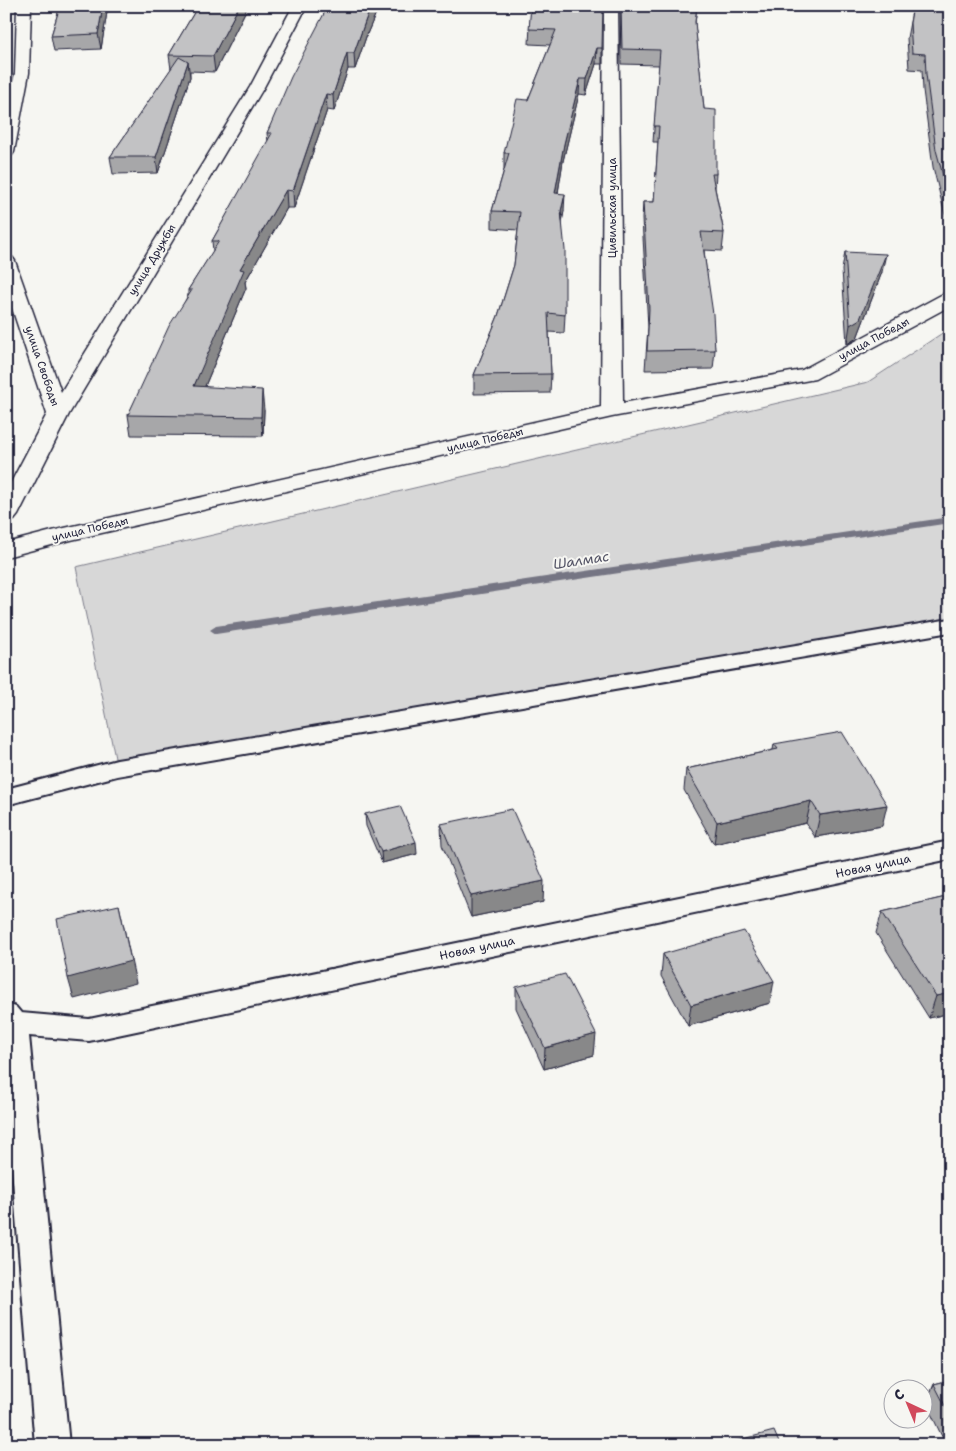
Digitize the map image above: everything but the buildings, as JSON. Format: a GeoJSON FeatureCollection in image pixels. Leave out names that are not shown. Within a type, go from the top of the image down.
{"type":"FeatureCollection","features":[{"type":"Feature","properties":{"kind":"street"},"geometry":{"type":"LineString","coordinates":[[6,152],[22,73],[24,6]]}},
{"type":"Feature","properties":{"kind":"street","name":"улица Дружбы"},"geometry":{"type":"LineString","coordinates":[[6,515],[58,414],[252,95],[300,6]]}},
{"type":"Feature","properties":{"kind":"street","name":"Цивильская улица"},"geometry":{"type":"LineString","coordinates":[[611,6],[612,411]]}},
{"type":"Feature","properties":{"kind":"street","name":"улица Свободы"},"geometry":{"type":"LineString","coordinates":[[6,260],[58,414]]}},
{"type":"Feature","properties":{"kind":"street","name":"улица Победы"},"geometry":{"type":"LineString","coordinates":[[6,550],[68,534],[612,411],[808,375],[950,298]]}},
{"type":"Feature","properties":{"kind":"lane"},"geometry":{"type":"LineString","coordinates":[[6,797],[117,768],[950,625]]}},
{"type":"Feature","properties":{"kind":"lane","name":"Новая улица"},"geometry":{"type":"LineString","coordinates":[[9,1023],[88,1030],[950,850]]}},
{"type":"Feature","properties":{"kind":"lane"},"geometry":{"type":"LineString","coordinates":[[9,1023],[52,1445]]}},
{"type":"Feature","properties":{"kind":"shaded area"},"geometry":{"type":"Polygon","coordinates":[[[950,328],[950,625],[117,768],[76,567],[868,382],[950,328]]]}},
{"type":"Feature","properties":{"kind":"waterway","name":"Шалмас"},"geometry":{"type":"LineString","coordinates":[[216,630],[950,520]]}}]}
